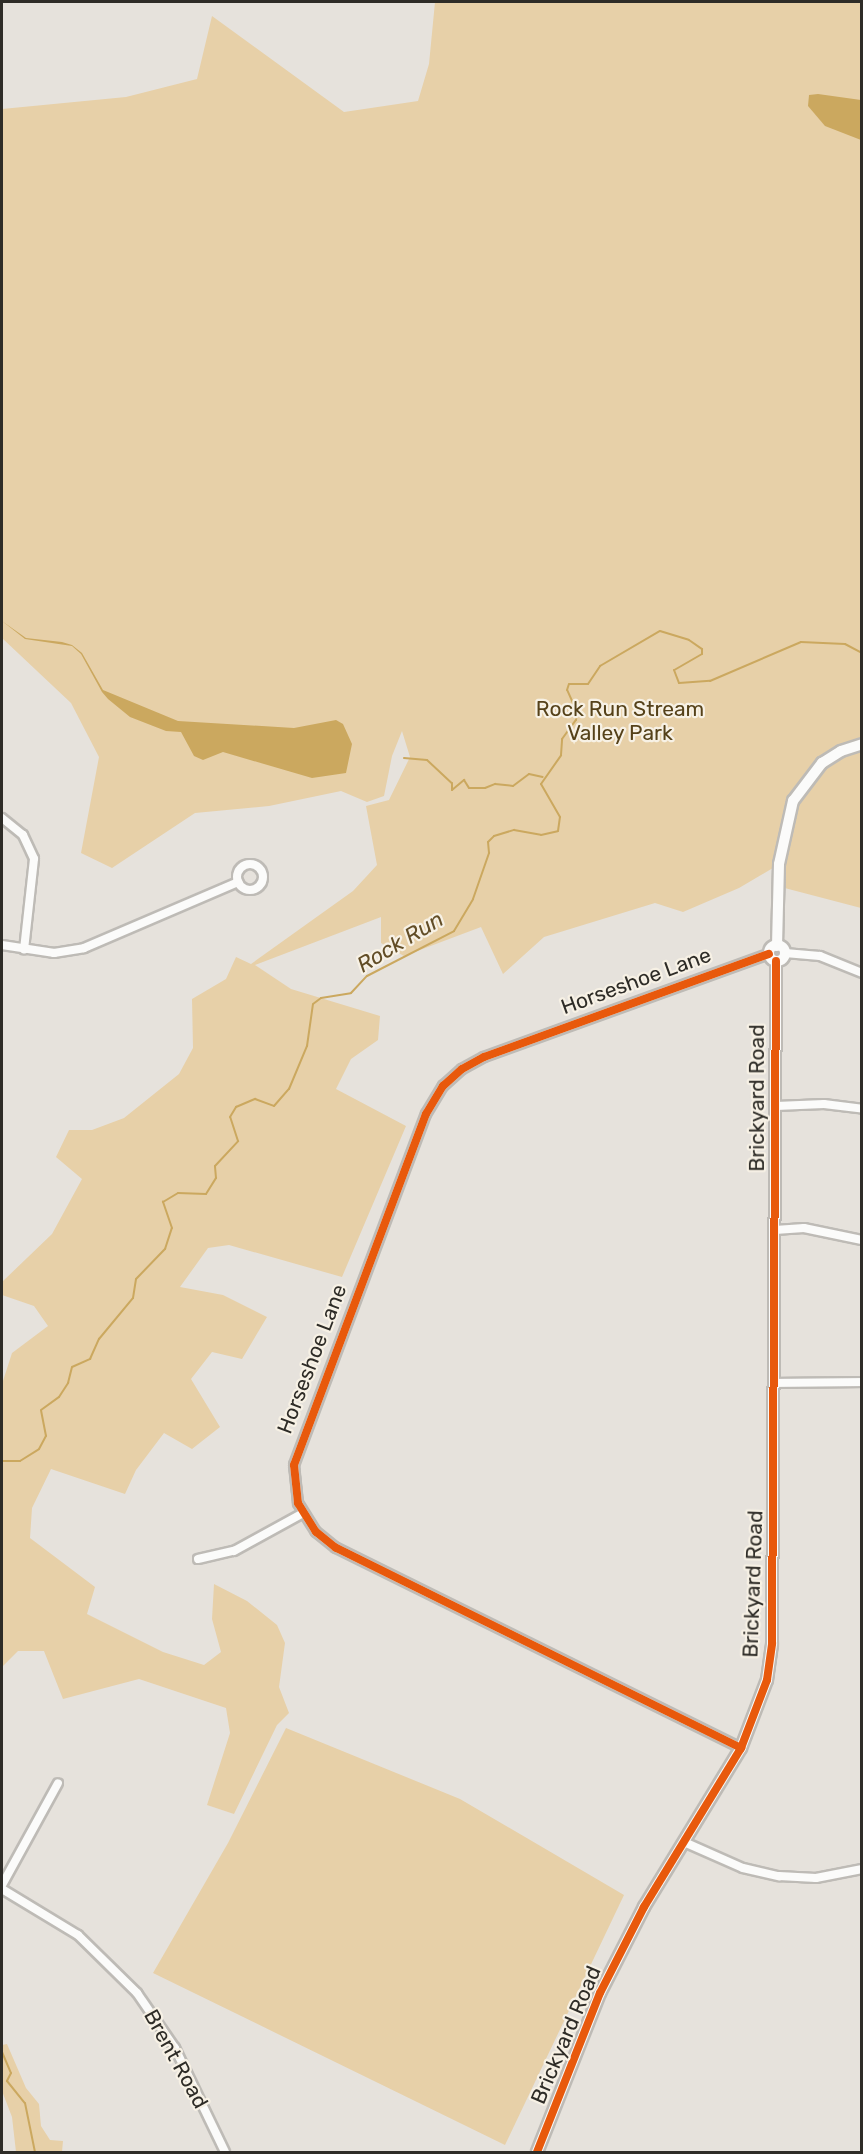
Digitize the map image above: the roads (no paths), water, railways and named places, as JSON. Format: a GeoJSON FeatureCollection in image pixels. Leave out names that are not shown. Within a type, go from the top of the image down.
{"type":"FeatureCollection","features":[{"type":"Feature","properties":{"kind":"street","name":"Brickyard Road"},"geometry":{"type":"LineString","coordinates":[[537,2152],[600,1993],[644,1907],[741,1749],[763,1695],[772,1643],[779,864],[783,833],[793,801],[822,763],[841,751],[861,744]]}},
{"type":"Feature","properties":{"kind":"street"},"geometry":{"type":"LineString","coordinates":[[2,818],[23,835],[34,859],[24,949]]}},
{"type":"Feature","properties":{"kind":"street"},"geometry":{"type":"LineString","coordinates":[[2,945],[54,953],[84,948],[238,882]]}},
{"type":"Feature","properties":{"kind":"street","name":"Horseshoe Lane"},"geometry":{"type":"LineString","coordinates":[[741,1749],[336,1548],[316,1532],[303,1513],[294,1487],[298,1446],[426,1114],[442,1086],[462,1069],[484,1057],[777,953],[820,956],[861,973]]}},
{"type":"Feature","properties":{"kind":"street"},"geometry":{"type":"LineString","coordinates":[[776,1106],[824,1104],[861,1109]]}},
{"type":"Feature","properties":{"kind":"street"},"geometry":{"type":"LineString","coordinates":[[775,1230],[804,1228],[861,1240]]}},
{"type":"Feature","properties":{"kind":"street"},"geometry":{"type":"LineString","coordinates":[[774,1383],[861,1382]]}},
{"type":"Feature","properties":{"kind":"street"},"geometry":{"type":"LineString","coordinates":[[198,1559],[234,1551],[303,1513]]}},
{"type":"Feature","properties":{"kind":"street"},"geometry":{"type":"LineString","coordinates":[[2,1887],[58,1783]]}},
{"type":"Feature","properties":{"kind":"street"},"geometry":{"type":"LineString","coordinates":[[684,1842],[743,1868],[779,1876],[816,1878],[861,1869]]}},
{"type":"Feature","properties":{"kind":"street","name":"Brent Road"},"geometry":{"type":"LineString","coordinates":[[2,1887],[78,1935],[138,1993],[175,2048],[225,2152]]}},
{"type":"Feature","properties":{"kind":"waterway","name":"Rock Run"},"geometry":{"type":"LineString","coordinates":[[2,1461],[20,1461],[39,1449],[46,1436],[41,1410],[59,1397],[68,1383],[72,1367],[90,1359],[99,1339],[133,1298],[136,1279],[165,1249],[172,1228],[163,1202],[178,1193],[206,1194],[216,1178],[215,1166],[238,1141],[230,1117],[236,1107],[255,1099],[274,1106],[289,1089],[307,1046],[313,1004],[321,998],[351,993],[367,976],[454,931],[473,899],[489,853],[488,842],[494,836],[514,830],[541,835],[558,831],[560,817],[541,784],[561,755],[562,739],[576,720],[577,712],[567,690],[569,684],[588,684],[600,666],[660,631],[689,640],[702,649],[702,654],[674,670],[679,683],[710,681],[801,642],[845,644],[862,653]]}},
{"type":"Feature","properties":{"kind":"waterway"},"geometry":{"type":"LineString","coordinates":[[404,758],[427,760],[452,783],[452,790],[464,780],[469,788],[485,788],[495,784],[513,786],[529,774],[543,777]]}},
{"type":"Feature","properties":{"kind":"waterway"},"geometry":{"type":"LineString","coordinates":[[2,2028],[2,2040]]}},
{"type":"Feature","properties":{"kind":"waterway"},"geometry":{"type":"LineString","coordinates":[[2,2052],[11,2073],[7,2081],[25,2103],[35,2152]]}},
{"type":"Feature","properties":{"kind":"park label","name":"Rock Run Stream Valley Park"},"geometry":{"type":"Point","coordinates":[620,721]}}]}
